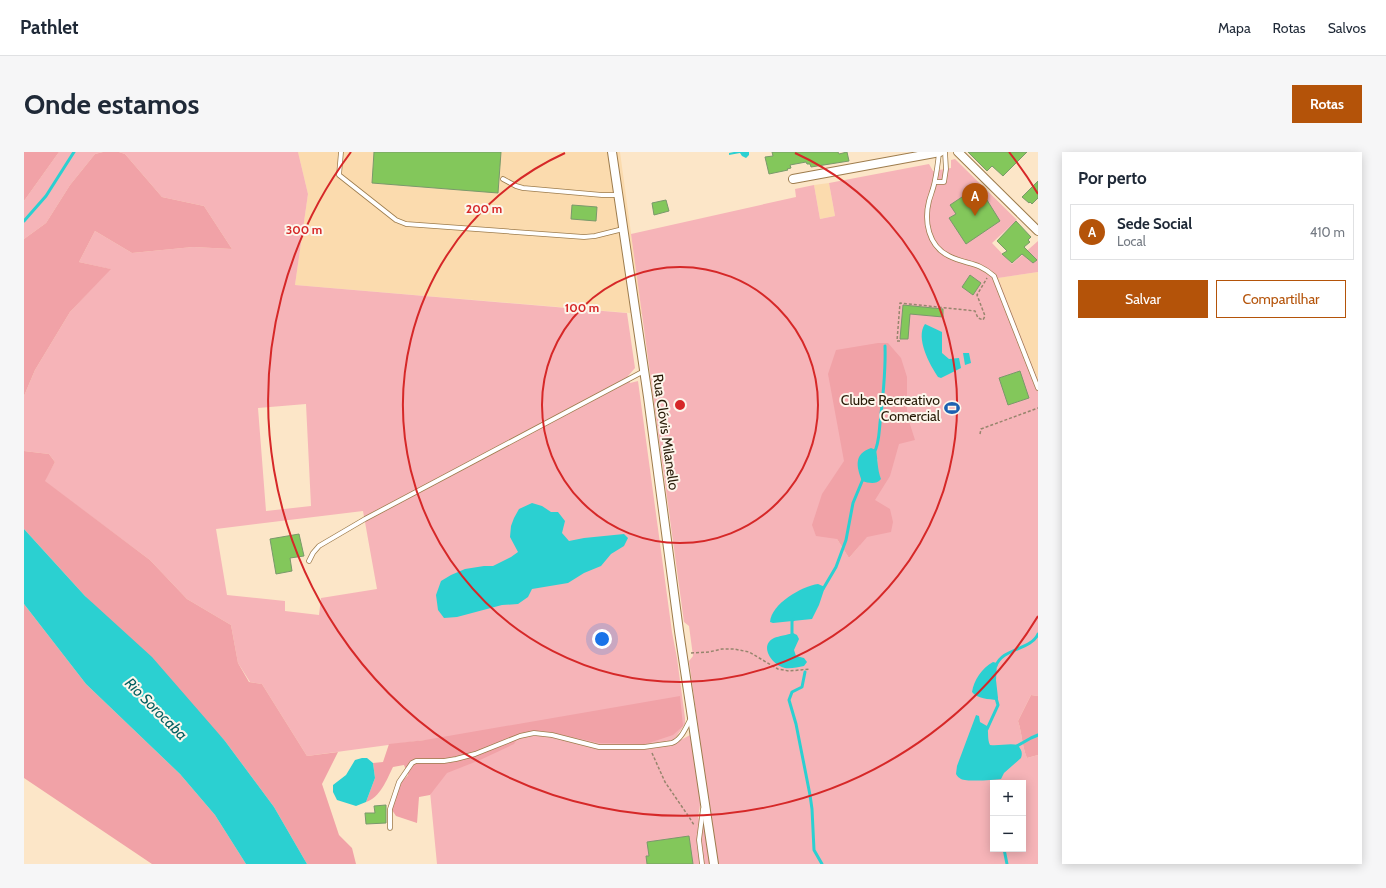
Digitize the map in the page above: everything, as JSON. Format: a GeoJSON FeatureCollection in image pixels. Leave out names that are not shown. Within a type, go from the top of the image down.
{"type":"FeatureCollection","features":[{"type":"Feature","properties":{"kind":"street","name":"Rua Clóvis Milanello"},"geometry":{"type":"LineString","coordinates":[[612,152],[714,864]]}},
{"type":"Feature","properties":{"kind":"street"},"geometry":{"type":"LineString","coordinates":[[793,179],[940,152]]}},
{"type":"Feature","properties":{"kind":"street"},"geometry":{"type":"LineString","coordinates":[[958,152],[1038,231]]}},
{"type":"Feature","properties":{"kind":"lane"},"geometry":{"type":"LineString","coordinates":[[341,152],[339,176],[396,220],[406,224],[584,237],[595,236],[623,229]]}},
{"type":"Feature","properties":{"kind":"lane"},"geometry":{"type":"LineString","coordinates":[[940,152],[935,182],[929,202],[927,228],[934,243],[941,251],[948,256],[973,263],[994,276],[1038,388]]}},
{"type":"Feature","properties":{"kind":"lane"},"geometry":{"type":"LineString","coordinates":[[935,182],[944,182],[946,169],[945,152]]}},
{"type":"Feature","properties":{"kind":"lane"},"geometry":{"type":"LineString","coordinates":[[503,179],[523,188],[618,195]]}},
{"type":"Feature","properties":{"kind":"lane"},"geometry":{"type":"LineString","coordinates":[[310,561],[313,553],[319,546],[365,519],[644,371]]}},
{"type":"Feature","properties":{"kind":"lane"},"geometry":{"type":"LineString","coordinates":[[390,828],[390,809],[399,782],[412,763],[416,761],[444,761],[456,759],[475,754],[520,736],[534,733],[552,735],[599,747],[644,747],[674,742],[682,734],[692,716]]}},
{"type":"Feature","properties":{"kind":"lane"},"geometry":{"type":"LineString","coordinates":[[702,864],[699,840],[701,819],[705,805]]}},
{"type":"Feature","properties":{"kind":"path"},"geometry":{"type":"LineString","coordinates":[[900,341],[896,341],[900,303],[975,310],[978,318],[983,320],[985,316],[977,295],[990,273]]}},
{"type":"Feature","properties":{"kind":"path"},"geometry":{"type":"LineString","coordinates":[[980,434],[981,428],[1038,408]]}},
{"type":"Feature","properties":{"kind":"path"},"geometry":{"type":"LineString","coordinates":[[683,654],[734,649],[749,652],[778,669],[790,671],[810,669]]}},
{"type":"Feature","properties":{"kind":"path"},"geometry":{"type":"LineString","coordinates":[[644,747],[652,753],[665,782],[689,817],[699,840]]}},
{"type":"Feature","properties":{"kind":"shaded area"},"geometry":{"type":"Polygon","coordinates":[[[24,152],[59,152],[24,201],[24,152]]]}},
{"type":"Feature","properties":{"kind":"shaded area"},"geometry":{"type":"Polygon","coordinates":[[[59,152],[103,152],[95,154],[70,185],[46,223],[24,239],[24,201],[59,152]]]}},
{"type":"Feature","properties":{"kind":"shaded area"},"geometry":{"type":"Polygon","coordinates":[[[103,152],[119,152],[125,154],[162,197],[204,206],[232,249],[193,247],[132,253],[95,231],[79,262],[111,269],[70,312],[35,370],[24,396],[24,239],[46,223],[70,185],[95,154],[103,152]]]}},
{"type":"Feature","properties":{"kind":"shaded area"},"geometry":{"type":"Polygon","coordinates":[[[119,152],[298,152],[308,194],[295,285],[627,313],[635,368],[628,376],[630,383],[638,381],[685,718],[685,724],[676,737],[679,741],[690,735],[701,799],[698,818],[704,820],[711,864],[437,864],[425,740],[307,756],[262,684],[250,682],[238,663],[231,625],[187,599],[150,560],[44,481],[55,462],[49,454],[24,451],[24,396],[35,370],[70,312],[110,269],[79,262],[95,231],[132,253],[193,247],[232,249],[204,206],[162,197],[125,154],[119,152]],[[306,404],[258,408],[266,511],[311,506],[306,404]],[[363,511],[216,529],[227,595],[285,601],[285,611],[319,615],[321,598],[377,589],[363,511]]]}},
{"type":"Feature","properties":{"kind":"shaded area"},"geometry":{"type":"Polygon","coordinates":[[[298,152],[620,152],[642,314],[295,285],[308,194],[298,152]]]}},
{"type":"Feature","properties":{"kind":"shaded area"},"geometry":{"type":"Polygon","coordinates":[[[955,159],[1017,220],[992,243],[1012,264],[1038,241],[1038,272],[998,278],[1038,380],[1038,696],[1031,695],[1018,721],[1027,758],[1038,755],[1038,864],[717,864],[689,661],[693,656],[689,626],[684,622],[631,234],[796,197],[795,189],[814,185],[820,219],[835,216],[829,183],[929,164],[933,171],[951,168],[951,160],[955,159]],[[837,539],[849,558],[860,545],[837,539]]]}},
{"type":"Feature","properties":{"kind":"shaded area"},"geometry":{"type":"Polygon","coordinates":[[[829,183],[835,216],[820,219],[814,185],[829,183]]]}},
{"type":"Feature","properties":{"kind":"shaded area"},"geometry":{"type":"Polygon","coordinates":[[[1038,272],[1038,380],[997,278],[1038,272]]]}},
{"type":"Feature","properties":{"kind":"shaded area"},"geometry":{"type":"Polygon","coordinates":[[[878,343],[888,343],[901,358],[907,377],[907,415],[915,440],[899,444],[890,476],[875,500],[890,509],[893,522],[891,532],[867,537],[849,558],[837,539],[816,536],[812,525],[822,494],[844,461],[828,374],[836,350],[878,343]],[[878,459],[858,470],[881,479],[877,471],[878,459]]]}},
{"type":"Feature","properties":{"kind":"shaded area"},"geometry":{"type":"Polygon","coordinates":[[[24,451],[49,454],[55,462],[45,481],[150,560],[187,599],[231,625],[238,663],[249,682],[262,684],[307,756],[338,752],[322,784],[339,835],[352,848],[356,864],[307,864],[274,807],[225,741],[85,596],[24,529],[24,451]]]}},
{"type":"Feature","properties":{"kind":"shaded area"},"geometry":{"type":"Polygon","coordinates":[[[24,604],[86,684],[180,774],[215,815],[246,864],[152,864],[24,778],[24,604]]]}},
{"type":"Feature","properties":{"kind":"shaded area"},"geometry":{"type":"Polygon","coordinates":[[[1031,695],[1038,696],[1038,755],[1027,758],[1018,721],[1031,695]]]}},
{"type":"Feature","properties":{"kind":"shaded area"},"geometry":{"type":"Polygon","coordinates":[[[680,696],[683,726],[673,735],[646,744],[599,743],[544,731],[520,734],[514,744],[447,773],[430,795],[419,797],[417,823],[396,816],[392,810],[400,783],[408,775],[404,765],[393,767],[386,782],[379,792],[375,797],[366,802],[375,778],[373,763],[383,762],[389,744],[425,740],[680,696]]]}},
{"type":"Feature","properties":{"kind":"water"},"geometry":{"type":"Polygon","coordinates":[[[749,152],[749,155],[746,158],[740,153],[729,155],[729,153],[749,152]]]}},
{"type":"Feature","properties":{"kind":"water"},"geometry":{"type":"Polygon","coordinates":[[[925,324],[942,332],[942,353],[949,359],[959,358],[961,368],[941,378],[938,377],[931,366],[923,344],[922,330],[925,324]]]}},
{"type":"Feature","properties":{"kind":"water"},"geometry":{"type":"Polygon","coordinates":[[[963,353],[969,353],[971,363],[965,365],[963,353]]]}},
{"type":"Feature","properties":{"kind":"water"},"geometry":{"type":"Polygon","coordinates":[[[871,448],[876,450],[881,479],[872,483],[862,481],[858,470],[859,457],[871,448]]]}},
{"type":"Feature","properties":{"kind":"water"},"geometry":{"type":"Polygon","coordinates":[[[532,503],[542,506],[551,512],[558,512],[565,521],[562,533],[569,541],[624,534],[628,538],[624,546],[611,554],[601,566],[584,573],[568,583],[532,589],[528,597],[518,604],[502,605],[457,617],[444,618],[438,610],[436,595],[441,581],[465,569],[493,566],[518,552],[510,537],[511,526],[519,509],[532,503]]]}},
{"type":"Feature","properties":{"kind":"water","name":"Rio Sorocaba"},"geometry":{"type":"Polygon","coordinates":[[[24,529],[85,596],[152,657],[225,741],[274,807],[307,864],[246,864],[215,815],[180,774],[86,684],[24,604],[24,529]]]}},
{"type":"Feature","properties":{"kind":"water"},"geometry":{"type":"Polygon","coordinates":[[[818,584],[825,587],[819,605],[812,619],[773,623],[770,622],[776,609],[788,597],[804,588],[818,584]]]}},
{"type":"Feature","properties":{"kind":"water"},"geometry":{"type":"Polygon","coordinates":[[[793,633],[797,635],[799,639],[794,650],[796,656],[804,658],[807,662],[804,666],[785,668],[776,664],[772,660],[767,650],[767,646],[774,638],[793,633]]]}},
{"type":"Feature","properties":{"kind":"water"},"geometry":{"type":"Polygon","coordinates":[[[993,662],[997,663],[997,700],[980,697],[972,692],[979,675],[993,662]]]}},
{"type":"Feature","properties":{"kind":"water"},"geometry":{"type":"Polygon","coordinates":[[[976,715],[979,716],[980,722],[987,726],[990,745],[1018,745],[1021,751],[1021,758],[1004,773],[1001,779],[964,780],[956,774],[957,766],[976,715]]]}},
{"type":"Feature","properties":{"kind":"water"},"geometry":{"type":"Polygon","coordinates":[[[367,758],[373,763],[375,778],[366,802],[356,806],[337,800],[333,792],[333,785],[346,775],[355,760],[367,758]]]}},
{"type":"Feature","properties":{"kind":"building"},"geometry":{"type":"Polygon","coordinates":[[[374,152],[501,152],[498,193],[372,183],[374,152]]]}},
{"type":"Feature","properties":{"kind":"building"},"geometry":{"type":"Polygon","coordinates":[[[772,152],[838,152],[839,154],[847,152],[849,161],[811,167],[810,164],[807,164],[806,162],[790,165],[791,168],[787,169],[788,170],[769,174],[765,157],[773,156],[772,152]]]}},
{"type":"Feature","properties":{"kind":"building"},"geometry":{"type":"Polygon","coordinates":[[[968,152],[1027,152],[1003,176],[992,166],[987,171],[968,152]]]}},
{"type":"Feature","properties":{"kind":"building"},"geometry":{"type":"Polygon","coordinates":[[[1038,181],[1038,198],[1032,204],[1030,202],[1029,203],[1022,197],[1038,181]]]}},
{"type":"Feature","properties":{"kind":"building"},"geometry":{"type":"Polygon","coordinates":[[[971,191],[975,197],[982,192],[1000,221],[966,244],[949,218],[956,214],[950,205],[971,191]]]}},
{"type":"Feature","properties":{"kind":"building"},"geometry":{"type":"Polygon","coordinates":[[[666,200],[669,211],[654,215],[652,203],[666,200]]]}},
{"type":"Feature","properties":{"kind":"building"},"geometry":{"type":"Polygon","coordinates":[[[572,205],[597,207],[596,221],[571,219],[572,205]]]}},
{"type":"Feature","properties":{"kind":"building"},"geometry":{"type":"Polygon","coordinates":[[[1016,221],[1031,237],[1028,240],[1030,242],[1024,247],[1037,260],[1033,263],[1022,254],[1012,263],[1002,254],[1007,251],[997,241],[1016,221]]]}},
{"type":"Feature","properties":{"kind":"building"},"geometry":{"type":"Polygon","coordinates":[[[970,275],[981,283],[973,295],[962,287],[970,275]]]}},
{"type":"Feature","properties":{"kind":"building"},"geometry":{"type":"Polygon","coordinates":[[[903,305],[943,309],[943,317],[910,314],[908,339],[900,339],[903,305]]]}},
{"type":"Feature","properties":{"kind":"building"},"geometry":{"type":"Polygon","coordinates":[[[1020,371],[1029,398],[1008,405],[999,378],[1020,371]]]}},
{"type":"Feature","properties":{"kind":"building"},"geometry":{"type":"Polygon","coordinates":[[[299,534],[304,556],[290,558],[292,571],[276,574],[270,539],[299,534]]]}},
{"type":"Feature","properties":{"kind":"building"},"geometry":{"type":"Polygon","coordinates":[[[386,805],[386,823],[366,824],[365,813],[375,813],[374,806],[386,805]]]}},
{"type":"Feature","properties":{"kind":"building"},"geometry":{"type":"Polygon","coordinates":[[[689,836],[693,864],[647,864],[646,856],[649,856],[647,842],[689,836]]]}},
{"type":"Feature","properties":{"kind":"waterway"},"geometry":{"type":"LineString","coordinates":[[24,221],[46,196],[74,152]]}},
{"type":"Feature","properties":{"kind":"waterway"},"geometry":{"type":"LineString","coordinates":[[874,453],[877,446],[885,375],[885,346]]}},
{"type":"Feature","properties":{"kind":"waterway"},"geometry":{"type":"LineString","coordinates":[[823,589],[836,567],[846,540],[853,503],[863,479]]}},
{"type":"Feature","properties":{"kind":"waterway"},"geometry":{"type":"LineString","coordinates":[[792,636],[792,621],[794,619]]}},
{"type":"Feature","properties":{"kind":"waterway"},"geometry":{"type":"LineString","coordinates":[[996,666],[999,660],[1004,656],[1029,643],[1038,634]]}},
{"type":"Feature","properties":{"kind":"waterway"},"geometry":{"type":"LineString","coordinates":[[805,672],[802,687],[792,692],[789,700],[796,724],[810,795],[814,850],[822,864]]}},
{"type":"Feature","properties":{"kind":"waterway"},"geometry":{"type":"LineString","coordinates":[[987,729],[998,705],[996,698]]}},
{"type":"Feature","properties":{"kind":"waterway"},"geometry":{"type":"LineString","coordinates":[[1015,747],[1038,735]]}},
{"type":"Feature","properties":{"kind":"waterway"},"geometry":{"type":"LineString","coordinates":[[1005,852],[1007,864]]}},
{"type":"Feature","properties":{"kind":"place","name":"Sede Social"},"geometry":{"type":"Point","coordinates":[975,216]}},
{"type":"Feature","properties":{"kind":"place","name":"Clube Recreativo Comercial"},"geometry":{"type":"Point","coordinates":[952,408]}}]}
